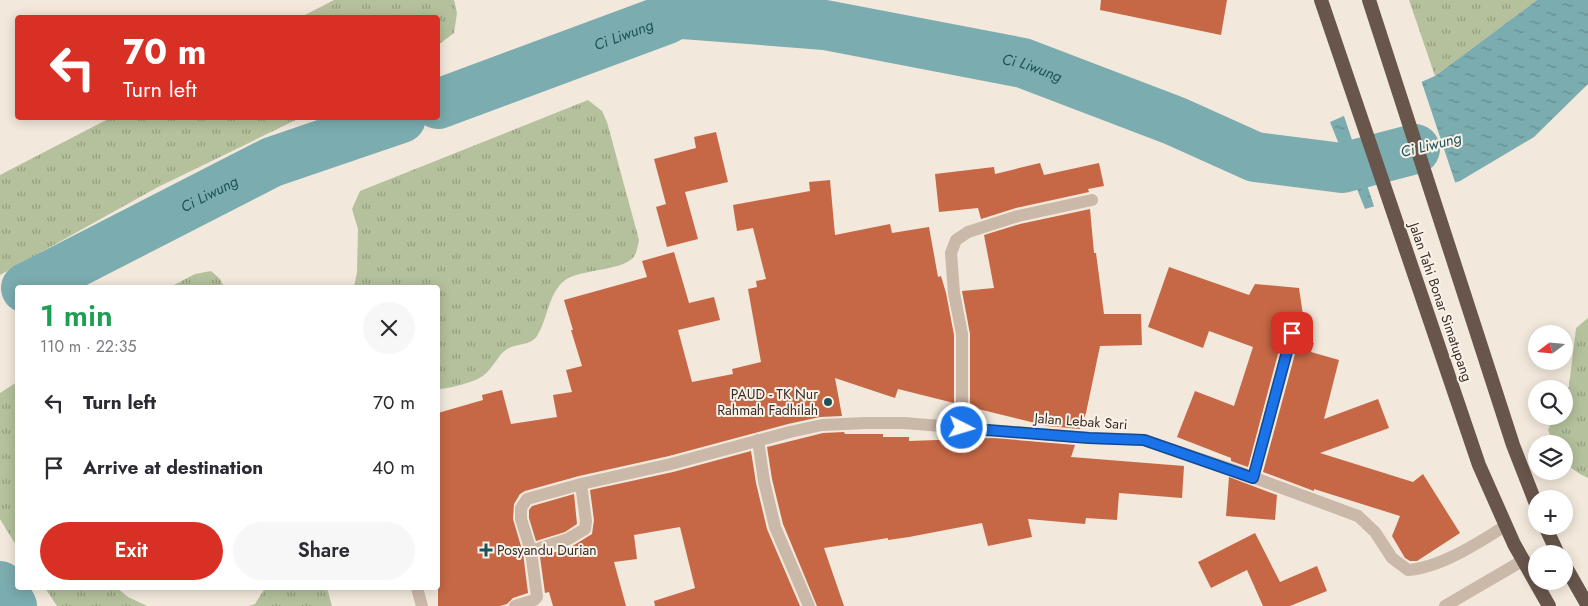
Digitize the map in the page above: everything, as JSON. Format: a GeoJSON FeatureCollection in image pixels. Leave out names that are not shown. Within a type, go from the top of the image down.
{"type":"FeatureCollection","features":[{"type":"Feature","properties":{"kind":"highway","name":"Jalan Tahi Bonar Simatupang"},"geometry":{"type":"LineString","coordinates":[[1321,0],[1479,465],[1522,561],[1549,606]]}},
{"type":"Feature","properties":{"kind":"highway","name":"Jalan Tahi Bonar Simatupang"},"geometry":{"type":"LineString","coordinates":[[1369,0],[1462,292],[1513,445],[1531,490]]}},
{"type":"Feature","properties":{"kind":"highway"},"geometry":{"type":"LineString","coordinates":[[1573,580],[1588,606]]}},
{"type":"Feature","properties":{"kind":"street"},"geometry":{"type":"LineString","coordinates":[[962,428],[962,334],[954,293],[950,252],[956,240],[968,232],[1018,216],[1092,200]]}},
{"type":"Feature","properties":{"kind":"street"},"geometry":{"type":"LineString","coordinates":[[1253,478],[1292,333]]}},
{"type":"Feature","properties":{"kind":"street","name":"Jalan Lebak Sari"},"geometry":{"type":"LineString","coordinates":[[530,552],[521,520],[521,508],[527,499],[581,484],[672,464],[758,440],[822,426],[866,422],[904,423],[1089,438],[1144,440],[1358,516],[1375,532],[1392,558],[1408,570],[1420,569],[1467,550],[1505,526]]}},
{"type":"Feature","properties":{"kind":"street"},"geometry":{"type":"LineString","coordinates":[[758,440],[764,481],[775,527],[809,606]]}},
{"type":"Feature","properties":{"kind":"street"},"geometry":{"type":"LineString","coordinates":[[515,606],[538,597],[530,552],[568,539],[585,529],[586,521],[581,484]]}},
{"type":"Feature","properties":{"kind":"street"},"geometry":{"type":"LineString","coordinates":[[1445,606],[1522,561]]}},
{"type":"Feature","properties":{"kind":"street"},"geometry":{"type":"LineString","coordinates":[[418,590],[422,606]]}},
{"type":"Feature","properties":{"kind":"green space"},"geometry":{"type":"Polygon","coordinates":[[[334,0],[454,0],[457,13],[454,33],[440,44],[440,15],[305,15],[334,0]]]}},
{"type":"Feature","properties":{"kind":"green space"},"geometry":{"type":"Polygon","coordinates":[[[1409,0],[1537,0],[1435,76],[1409,0]]]}},
{"type":"Feature","properties":{"kind":"green space"},"geometry":{"type":"Polygon","coordinates":[[[588,100],[602,111],[607,122],[639,240],[635,255],[630,260],[612,267],[580,274],[564,281],[551,300],[541,329],[534,339],[507,349],[480,378],[462,385],[440,389],[440,285],[354,285],[357,272],[358,229],[352,209],[360,191],[588,100]]]}},
{"type":"Feature","properties":{"kind":"green space"},"geometry":{"type":"Polygon","coordinates":[[[106,120],[296,120],[158,187],[0,275],[0,175],[106,120]]]}},
{"type":"Feature","properties":{"kind":"green space"},"geometry":{"type":"Polygon","coordinates":[[[211,271],[220,279],[223,285],[174,285],[195,274],[211,271]]]}},
{"type":"Feature","properties":{"kind":"green space"},"geometry":{"type":"Polygon","coordinates":[[[1588,318],[1588,478],[1573,469],[1573,435],[1550,435],[1548,430],[1550,425],[1573,425],[1573,380],[1570,380],[1571,370],[1573,370],[1576,328],[1588,318]]]}},
{"type":"Feature","properties":{"kind":"green space"},"geometry":{"type":"Polygon","coordinates":[[[15,383],[15,544],[0,519],[0,393],[15,383]]]}},
{"type":"Feature","properties":{"kind":"green space"},"geometry":{"type":"Polygon","coordinates":[[[46,590],[119,590],[128,597],[147,606],[57,606],[46,590]]]}},
{"type":"Feature","properties":{"kind":"green space"},"geometry":{"type":"Polygon","coordinates":[[[264,590],[328,590],[332,606],[249,606],[255,604],[264,590]]]}},
{"type":"Feature","properties":{"kind":"water"},"geometry":{"type":"Polygon","coordinates":[[[1537,0],[1588,0],[1588,84],[1534,137],[1460,181],[1365,209],[1330,122],[1435,76],[1537,0]]]}},
{"type":"Feature","properties":{"kind":"pier"},"geometry":{"type":"Polygon","coordinates":[[[1421,80],[1456,185],[1375,209],[1343,113],[1421,80]]]}},
{"type":"Feature","properties":{"kind":"building"},"geometry":{"type":"Polygon","coordinates":[[[1101,0],[1227,0],[1221,35],[1100,10],[1101,0]]]}},
{"type":"Feature","properties":{"kind":"building"},"geometry":{"type":"Polygon","coordinates":[[[716,132],[728,182],[685,192],[698,239],[667,247],[656,207],[666,204],[654,159],[696,148],[694,137],[716,132]]]}},
{"type":"Feature","properties":{"kind":"building"},"geometry":{"type":"Polygon","coordinates":[[[1040,163],[1044,175],[1099,163],[1104,186],[1088,189],[1089,192],[1016,208],[981,219],[978,208],[939,212],[935,174],[994,167],[995,174],[1040,163]]]}},
{"type":"Feature","properties":{"kind":"building"},"geometry":{"type":"Polygon","coordinates":[[[830,180],[835,235],[890,224],[892,233],[929,227],[938,277],[941,276],[946,293],[954,335],[954,403],[898,389],[895,398],[835,378],[842,416],[820,417],[788,424],[669,456],[579,476],[525,491],[520,494],[514,504],[513,519],[523,553],[528,593],[513,598],[507,604],[500,606],[438,606],[438,590],[440,590],[440,412],[483,400],[482,395],[502,390],[511,424],[557,417],[553,395],[572,392],[566,370],[582,366],[564,300],[647,277],[642,261],[674,252],[689,303],[714,297],[720,320],[678,330],[692,382],[733,374],[732,369],[761,362],[748,289],[757,287],[756,281],[766,279],[753,228],[737,231],[733,205],[810,191],[809,182],[830,180]]]}},
{"type":"Feature","properties":{"kind":"building"},"geometry":{"type":"Polygon","coordinates":[[[1090,209],[1094,253],[1096,253],[1104,314],[1141,314],[1142,345],[1100,346],[1086,413],[1080,429],[1047,426],[970,407],[970,334],[962,291],[994,288],[984,235],[1020,224],[1090,209]]]}},
{"type":"Feature","properties":{"kind":"building"},"geometry":{"type":"Polygon","coordinates":[[[1169,267],[1249,295],[1255,284],[1299,288],[1303,315],[1294,325],[1287,327],[1284,331],[1248,467],[1231,461],[1231,458],[1177,437],[1195,391],[1234,406],[1253,347],[1209,331],[1203,348],[1148,327],[1169,267]]]}},
{"type":"Feature","properties":{"kind":"building"},"geometry":{"type":"Polygon","coordinates":[[[1299,339],[1314,343],[1311,352],[1339,360],[1324,419],[1378,399],[1389,428],[1320,453],[1413,482],[1423,474],[1460,533],[1417,561],[1410,561],[1405,558],[1392,536],[1400,516],[1314,489],[1314,491],[1263,472],[1299,339]]]}},
{"type":"Feature","properties":{"kind":"building"},"geometry":{"type":"Polygon","coordinates":[[[844,432],[845,434],[883,434],[883,437],[909,437],[909,441],[994,438],[1075,445],[1071,457],[1184,466],[1182,498],[1119,493],[1117,520],[1086,518],[1085,524],[1028,519],[1032,537],[988,546],[982,523],[909,537],[888,540],[888,538],[824,548],[844,606],[817,606],[783,524],[772,479],[767,447],[823,433],[844,432]]]}},
{"type":"Feature","properties":{"kind":"building"},"geometry":{"type":"Polygon","coordinates":[[[751,451],[756,483],[767,529],[800,606],[655,606],[654,601],[695,588],[680,527],[634,535],[637,559],[614,562],[626,606],[553,606],[549,592],[545,593],[540,557],[571,547],[592,534],[594,520],[590,490],[673,472],[751,451]]]}},
{"type":"Feature","properties":{"kind":"building"},"geometry":{"type":"Polygon","coordinates":[[[1229,477],[1277,495],[1275,520],[1226,516],[1229,477]]]}},
{"type":"Feature","properties":{"kind":"building"},"geometry":{"type":"Polygon","coordinates":[[[574,494],[577,524],[565,532],[536,541],[529,518],[529,510],[532,506],[574,494]]]}},
{"type":"Feature","properties":{"kind":"building"},"geometry":{"type":"Polygon","coordinates":[[[1255,533],[1280,582],[1317,566],[1327,591],[1290,606],[1263,606],[1247,570],[1211,588],[1198,562],[1255,533]]]}},
{"type":"Feature","properties":{"kind":"waterway","name":"Ci Liwung"},"geometry":{"type":"LineString","coordinates":[[440,103],[667,19],[670,13],[825,25],[1023,63],[1175,121],[1255,157],[1342,168],[1415,149]]}},
{"type":"Feature","properties":{"kind":"waterway","name":"Ci Liwung"},"geometry":{"type":"LineString","coordinates":[[32,285],[272,162],[395,120]]}},
{"type":"Feature","properties":{"kind":"waterway","name":"Ci Liwung"},"geometry":{"type":"LineString","coordinates":[[0,586],[12,606]]}},
{"type":"Feature","properties":{"kind":"place","name":"PAUD - TK Nur Rahmah Fadhilah"},"geometry":{"type":"Point","coordinates":[828,402]}},
{"type":"Feature","properties":{"kind":"place","name":"Posyandu Durian"},"geometry":{"type":"Point","coordinates":[486,550]}},
{"type":"Feature","properties":{"kind":"route"},"geometry":{"type":"LineString","coordinates":[[962,428],[1089,438],[1144,440],[1253,478],[1292,333]]}}]}
